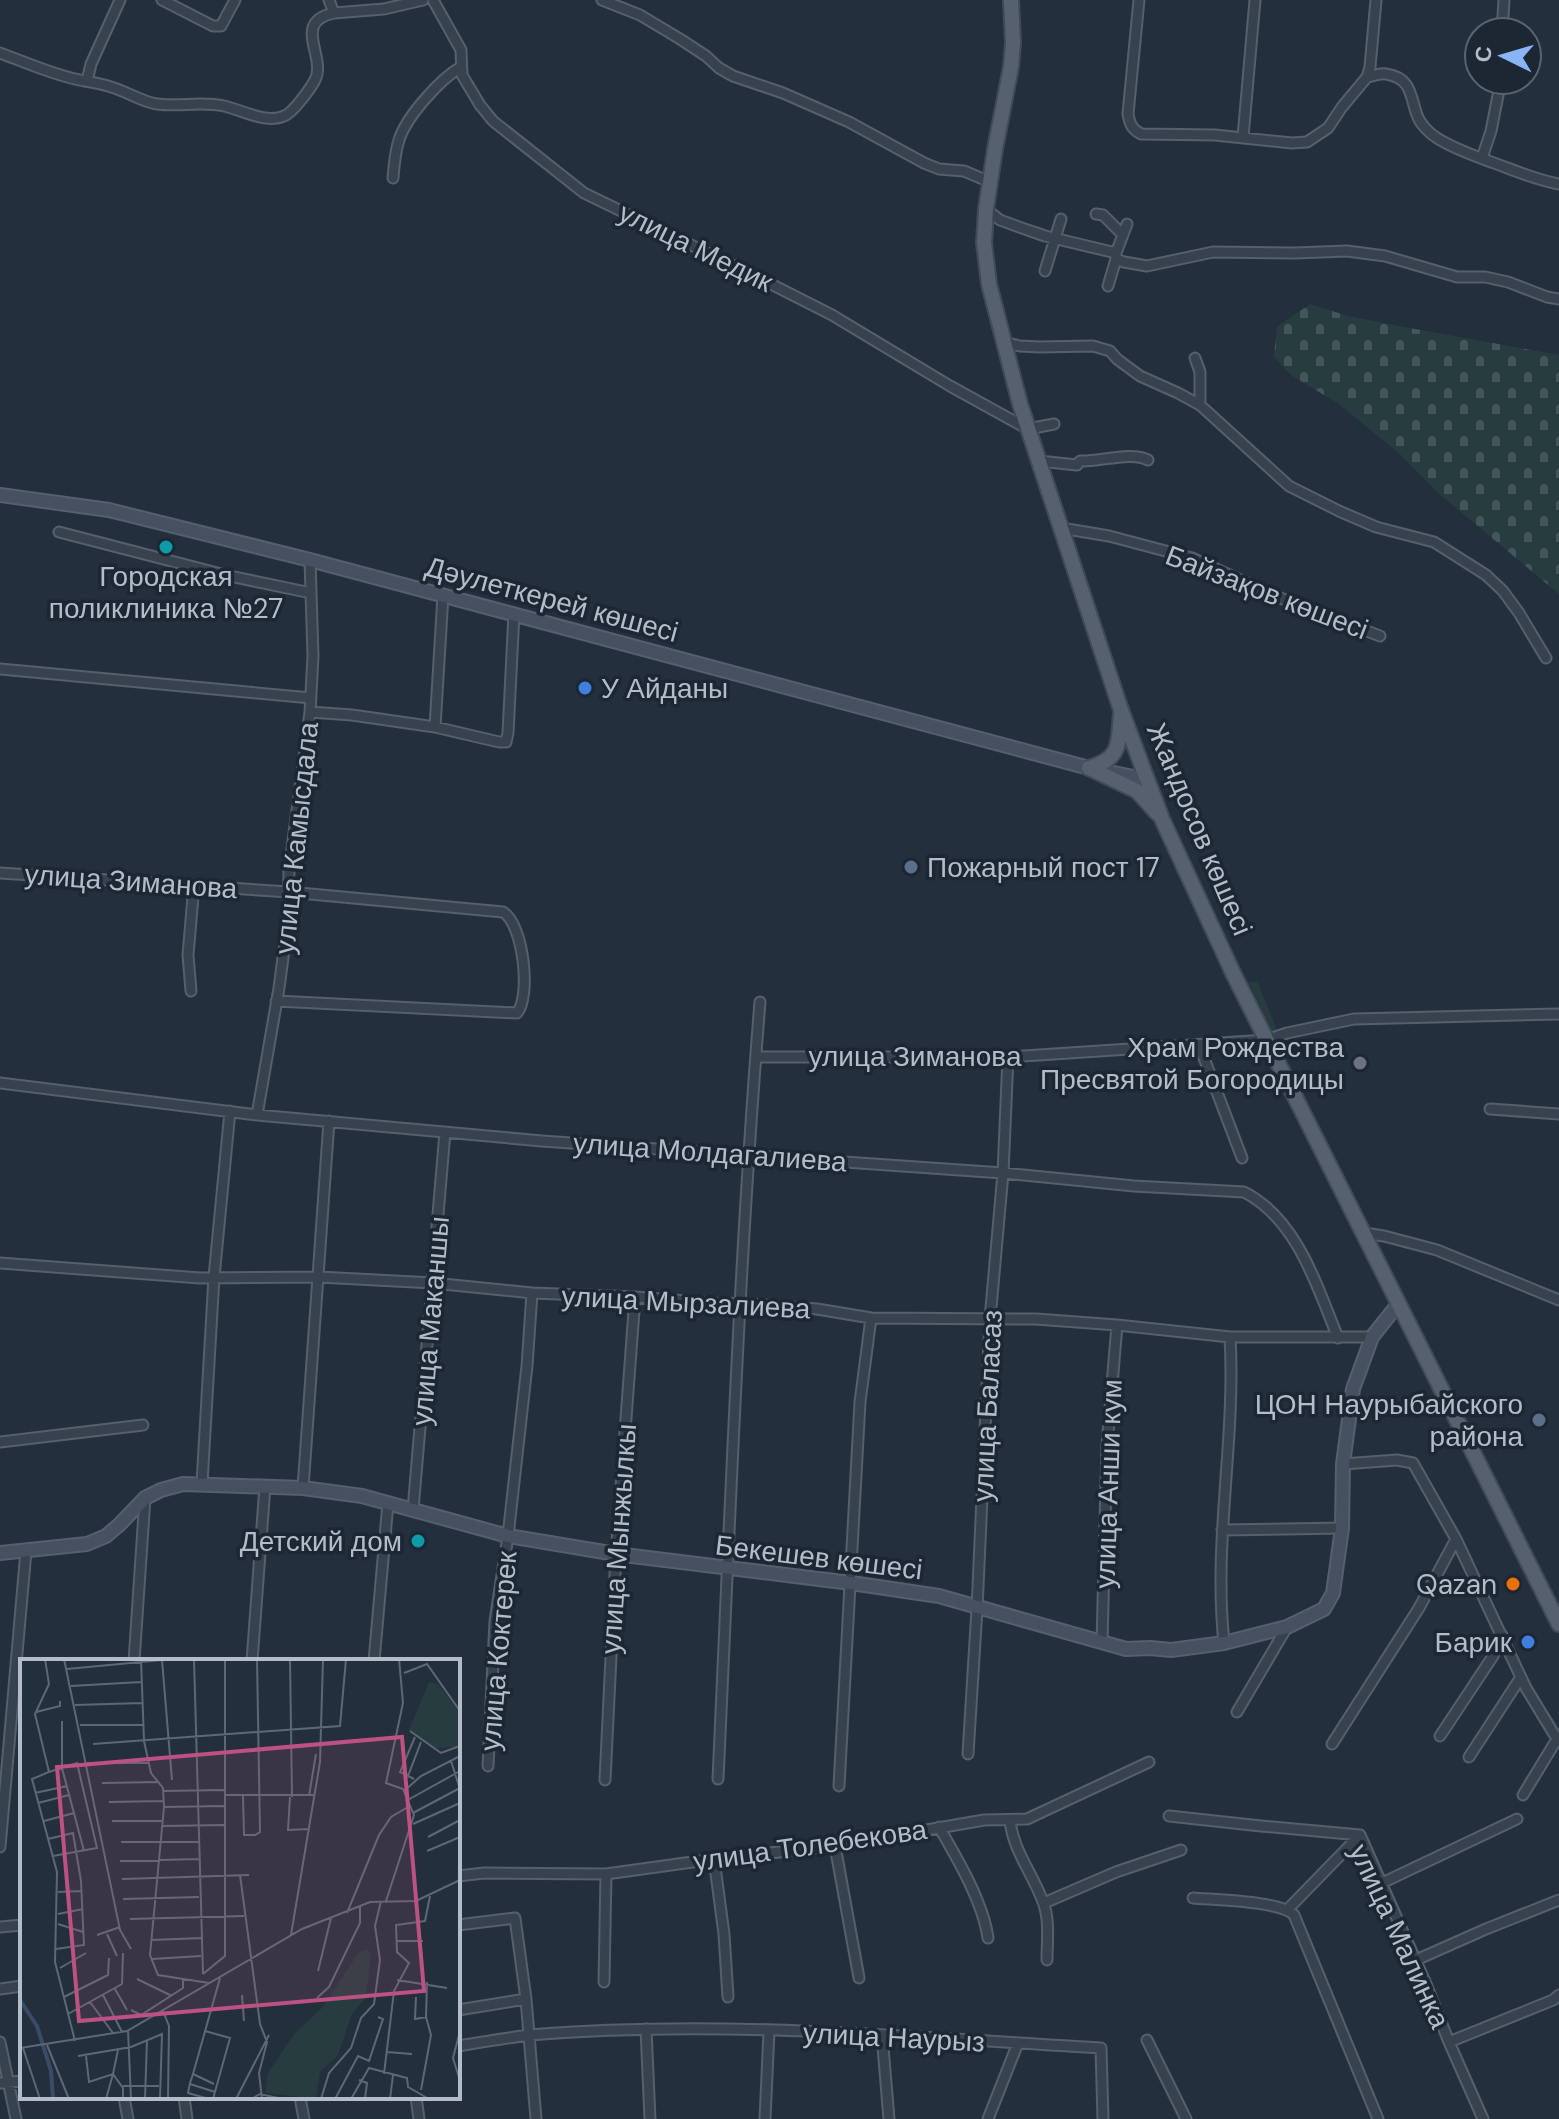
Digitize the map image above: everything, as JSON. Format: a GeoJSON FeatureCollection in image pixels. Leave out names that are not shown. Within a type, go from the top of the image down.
{"type":"FeatureCollection","features":[{"type":"Feature","properties":{"kind":"main road","name":"Жандосов көшесі"},"geometry":{"type":"LineString","coordinates":[[1011,0],[1011,67],[986,209],[984,243],[987,270],[1003,342],[1028,429],[1121,710],[1162,819],[1266,1040],[1346,1202],[1553,1598],[1559,1624]]}},
{"type":"Feature","properties":{"kind":"main road","name":"Дәулеткерей көшесі"},"geometry":{"type":"LineString","coordinates":[[0,495],[109,510],[514,613],[1089,768],[1148,780]]}},
{"type":"Feature","properties":{"kind":"main road"},"geometry":{"type":"LineString","coordinates":[[1089,768],[1105,763],[1118,748],[1121,710]]}},
{"type":"Feature","properties":{"kind":"main road"},"geometry":{"type":"LineString","coordinates":[[1089,768],[1137,791],[1162,819]]}},
{"type":"Feature","properties":{"kind":"main road","name":"Бекешев көшесі"},"geometry":{"type":"LineString","coordinates":[[0,1553],[87,1544],[106,1536],[145,1498],[183,1484],[303,1488],[362,1496],[508,1536],[728,1571],[851,1583],[939,1596],[1126,1649],[1171,1650],[1224,1643],[1287,1627],[1324,1609],[1333,1593],[1342,1528],[1343,1464],[1353,1389],[1372,1337],[1399,1303]]}},
{"type":"Feature","properties":{"kind":"street"},"geometry":{"type":"LineString","coordinates":[[87,81],[91,64],[120,0]]}},
{"type":"Feature","properties":{"kind":"street"},"geometry":{"type":"LineString","coordinates":[[162,0],[213,26],[221,26],[235,0]]}},
{"type":"Feature","properties":{"kind":"street"},"geometry":{"type":"LineString","coordinates":[[329,0],[334,13]]}},
{"type":"Feature","properties":{"kind":"street"},"geometry":{"type":"LineString","coordinates":[[0,53],[52,72],[111,86],[155,104],[221,105],[276,118],[286,116],[294,109],[316,78],[314,27],[321,18],[334,13],[423,0]]}},
{"type":"Feature","properties":{"kind":"street","name":"улица Медик"},"geometry":{"type":"LineString","coordinates":[[433,0],[461,50],[462,75],[493,121],[584,193],[759,278],[1028,429]]}},
{"type":"Feature","properties":{"kind":"street"},"geometry":{"type":"LineString","coordinates":[[602,0],[640,15],[733,76],[783,93],[849,122],[931,166],[964,171],[990,182]]}},
{"type":"Feature","properties":{"kind":"street"},"geometry":{"type":"LineString","coordinates":[[1139,0],[1128,114],[1134,130],[1148,136],[1215,135],[1292,143],[1307,142],[1328,128],[1367,77],[1376,0]]}},
{"type":"Feature","properties":{"kind":"street"},"geometry":{"type":"LineString","coordinates":[[1243,137],[1255,0]]}},
{"type":"Feature","properties":{"kind":"street"},"geometry":{"type":"LineString","coordinates":[[393,178],[402,132],[437,84],[461,67]]}},
{"type":"Feature","properties":{"kind":"street"},"geometry":{"type":"LineString","coordinates":[[1367,77],[1385,74],[1399,78],[1411,92],[1417,115],[1429,132],[1456,148],[1559,184]]}},
{"type":"Feature","properties":{"kind":"street"},"geometry":{"type":"LineString","coordinates":[[1482,158],[1498,96]]}},
{"type":"Feature","properties":{"kind":"street"},"geometry":{"type":"LineString","coordinates":[[986,209],[1000,220],[1045,236],[1116,256],[1124,262],[1147,266],[1213,252],[1347,251],[1385,256],[1457,277],[1485,277],[1508,282],[1559,299]]}},
{"type":"Feature","properties":{"kind":"street"},"geometry":{"type":"LineString","coordinates":[[1096,214],[1103,215],[1123,235]]}},
{"type":"Feature","properties":{"kind":"street"},"geometry":{"type":"LineString","coordinates":[[1045,271],[1061,219]]}},
{"type":"Feature","properties":{"kind":"street"},"geometry":{"type":"LineString","coordinates":[[1108,286],[1127,224]]}},
{"type":"Feature","properties":{"kind":"street"},"geometry":{"type":"LineString","coordinates":[[1003,342],[1020,346],[1093,346],[1110,351],[1140,376],[1200,405],[1289,486],[1376,527],[1434,542],[1486,575],[1519,613],[1546,658]]}},
{"type":"Feature","properties":{"kind":"street"},"geometry":{"type":"LineString","coordinates":[[1195,358],[1200,372],[1200,405]]}},
{"type":"Feature","properties":{"kind":"street"},"geometry":{"type":"LineString","coordinates":[[1028,429],[1054,424]]}},
{"type":"Feature","properties":{"kind":"street"},"geometry":{"type":"LineString","coordinates":[[1039,461],[1077,465],[1080,461],[1137,456],[1148,460]]}},
{"type":"Feature","properties":{"kind":"street","name":"Байзақов көшесі"},"geometry":{"type":"LineString","coordinates":[[1061,528],[1109,536],[1192,558],[1278,597],[1380,636]]}},
{"type":"Feature","properties":{"kind":"street"},"geometry":{"type":"LineString","coordinates":[[59,532],[225,575],[311,593]]}},
{"type":"Feature","properties":{"kind":"street","name":"улица Камысдала"},"geometry":{"type":"LineString","coordinates":[[257,1115],[288,920],[289,871],[310,712],[313,656],[310,560]]}},
{"type":"Feature","properties":{"kind":"street"},"geometry":{"type":"LineString","coordinates":[[435,727],[443,595]]}},
{"type":"Feature","properties":{"kind":"street"},"geometry":{"type":"LineString","coordinates":[[310,712],[435,727],[506,742],[514,613]]}},
{"type":"Feature","properties":{"kind":"street"},"geometry":{"type":"LineString","coordinates":[[0,669],[311,698]]}},
{"type":"Feature","properties":{"kind":"street","name":"улица Зиманова"},"geometry":{"type":"LineString","coordinates":[[0,873],[289,892],[503,912],[508,914],[517,932],[522,953],[519,1013],[276,1001]]}},
{"type":"Feature","properties":{"kind":"street"},"geometry":{"type":"LineString","coordinates":[[191,991],[188,955],[194,885]]}},
{"type":"Feature","properties":{"kind":"street"},"geometry":{"type":"LineString","coordinates":[[718,1779],[739,1303],[760,1002]]}},
{"type":"Feature","properties":{"kind":"street","name":"улица Зиманова"},"geometry":{"type":"LineString","coordinates":[[756,1057],[1008,1057],[1266,1040],[1354,1019],[1559,1014]]}},
{"type":"Feature","properties":{"kind":"street"},"geometry":{"type":"LineString","coordinates":[[1199,1045],[1242,1158]]}},
{"type":"Feature","properties":{"kind":"street","name":"улица Баласаз"},"geometry":{"type":"LineString","coordinates":[[968,1754],[990,1319],[1003,1173],[1008,1057]]}},
{"type":"Feature","properties":{"kind":"street","name":"улица Молдагалиева"},"geometry":{"type":"LineString","coordinates":[[0,1083],[257,1115],[445,1132],[1244,1192],[1276,1217],[1297,1245],[1338,1338]]}},
{"type":"Feature","properties":{"kind":"street"},"geometry":{"type":"LineString","coordinates":[[1490,1109],[1559,1114]]}},
{"type":"Feature","properties":{"kind":"street"},"geometry":{"type":"LineString","coordinates":[[202,1483],[214,1277],[230,1111]]}},
{"type":"Feature","properties":{"kind":"street"},"geometry":{"type":"LineString","coordinates":[[303,1488],[329,1121]]}},
{"type":"Feature","properties":{"kind":"street","name":"улица Маканшы"},"geometry":{"type":"LineString","coordinates":[[413,1510],[445,1132]]}},
{"type":"Feature","properties":{"kind":"street"},"geometry":{"type":"LineString","coordinates":[[1364,1233],[1437,1250],[1559,1300]]}},
{"type":"Feature","properties":{"kind":"street","name":"улица Мырзалиева"},"geometry":{"type":"LineString","coordinates":[[0,1263],[200,1278],[319,1277],[433,1283],[532,1293],[817,1309],[871,1318],[1036,1319],[1230,1337],[1372,1337]]}},
{"type":"Feature","properties":{"kind":"street","name":"улица Коктерек"},"geometry":{"type":"LineString","coordinates":[[488,1766],[495,1621],[508,1536],[532,1293]]}},
{"type":"Feature","properties":{"kind":"street","name":"улица Мынжылкы"},"geometry":{"type":"LineString","coordinates":[[605,1780],[616,1554],[635,1297]]}},
{"type":"Feature","properties":{"kind":"street"},"geometry":{"type":"LineString","coordinates":[[839,1786],[860,1402],[871,1318]]}},
{"type":"Feature","properties":{"kind":"street","name":"улица Анши кум"},"geometry":{"type":"LineString","coordinates":[[1102,1643],[1107,1445],[1117,1325]]}},
{"type":"Feature","properties":{"kind":"street"},"geometry":{"type":"LineString","coordinates":[[1224,1643],[1219,1604],[1232,1372],[1230,1337]]}},
{"type":"Feature","properties":{"kind":"street"},"geometry":{"type":"LineString","coordinates":[[0,1442],[143,1425]]}},
{"type":"Feature","properties":{"kind":"street"},"geometry":{"type":"LineString","coordinates":[[1343,1464],[1397,1460],[1413,1463],[1423,1478],[1456,1539],[1521,1677],[1557,1739],[1523,1795]]}},
{"type":"Feature","properties":{"kind":"street"},"geometry":{"type":"LineString","coordinates":[[252,1659],[265,1486]]}},
{"type":"Feature","properties":{"kind":"street"},"geometry":{"type":"LineString","coordinates":[[134,1659],[145,1498]]}},
{"type":"Feature","properties":{"kind":"street"},"geometry":{"type":"LineString","coordinates":[[374,1659],[388,1503]]}},
{"type":"Feature","properties":{"kind":"street"},"geometry":{"type":"LineString","coordinates":[[1222,1530],[1342,1528]]}},
{"type":"Feature","properties":{"kind":"street"},"geometry":{"type":"LineString","coordinates":[[1332,1744],[1419,1608],[1456,1539]]}},
{"type":"Feature","properties":{"kind":"street"},"geometry":{"type":"LineString","coordinates":[[0,1847],[26,1551]]}},
{"type":"Feature","properties":{"kind":"street"},"geometry":{"type":"LineString","coordinates":[[1237,1712],[1287,1627]]}},
{"type":"Feature","properties":{"kind":"street"},"geometry":{"type":"LineString","coordinates":[[1440,1736],[1493,1656],[1502,1635]]}},
{"type":"Feature","properties":{"kind":"street"},"geometry":{"type":"LineString","coordinates":[[1469,1757],[1521,1677]]}},
{"type":"Feature","properties":{"kind":"street","name":"улица Толебекова"},"geometry":{"type":"LineString","coordinates":[[460,1876],[484,1873],[606,1874],[835,1846],[984,1820],[1027,1819],[1149,1762]]}},
{"type":"Feature","properties":{"kind":"street","name":"улица Малинка"},"geometry":{"type":"LineString","coordinates":[[1169,1816],[1360,1835],[1483,2119]]}},
{"type":"Feature","properties":{"kind":"street"},"geometry":{"type":"LineString","coordinates":[[1382,1883],[1517,1819]]}},
{"type":"Feature","properties":{"kind":"street"},"geometry":{"type":"LineString","coordinates":[[1010,1820],[1016,1849],[1047,1914],[1047,1960]]}},
{"type":"Feature","properties":{"kind":"street"},"geometry":{"type":"LineString","coordinates":[[939,1827],[986,1922],[988,1938]]}},
{"type":"Feature","properties":{"kind":"street"},"geometry":{"type":"LineString","coordinates":[[1288,1909],[1360,1835]]}},
{"type":"Feature","properties":{"kind":"street"},"geometry":{"type":"LineString","coordinates":[[835,1846],[859,1978]]}},
{"type":"Feature","properties":{"kind":"street"},"geometry":{"type":"LineString","coordinates":[[1044,1903],[1116,1872],[1181,1850]]}},
{"type":"Feature","properties":{"kind":"street"},"geometry":{"type":"LineString","coordinates":[[714,1859],[728,1997]]}},
{"type":"Feature","properties":{"kind":"street"},"geometry":{"type":"LineString","coordinates":[[604,1982],[606,1874]]}},
{"type":"Feature","properties":{"kind":"street"},"geometry":{"type":"LineString","coordinates":[[1193,1898],[1288,1909],[1294,1915],[1378,2119]]}},
{"type":"Feature","properties":{"kind":"street"},"geometry":{"type":"LineString","coordinates":[[1416,1960],[1559,1900]]}},
{"type":"Feature","properties":{"kind":"street"},"geometry":{"type":"LineString","coordinates":[[460,1925],[515,1918],[526,1999],[536,2119]]}},
{"type":"Feature","properties":{"kind":"street"},"geometry":{"type":"LineString","coordinates":[[0,1927],[20,1925]]}},
{"type":"Feature","properties":{"kind":"street"},"geometry":{"type":"LineString","coordinates":[[0,1989],[20,1986]]}},
{"type":"Feature","properties":{"kind":"street"},"geometry":{"type":"LineString","coordinates":[[1449,2042],[1559,1995]]}},
{"type":"Feature","properties":{"kind":"street"},"geometry":{"type":"LineString","coordinates":[[460,2010],[526,1999]]}},
{"type":"Feature","properties":{"kind":"street"},"geometry":{"type":"LineString","coordinates":[[646,2029],[650,2119]]}},
{"type":"Feature","properties":{"kind":"street","name":"улица Наурыз"},"geometry":{"type":"LineString","coordinates":[[460,2046],[529,2035],[646,2029],[882,2035],[1101,2048],[1103,2119]]}},
{"type":"Feature","properties":{"kind":"street","name":"улица Наурыз"},"geometry":{"type":"LineString","coordinates":[[765,2119],[769,2031]]}},
{"type":"Feature","properties":{"kind":"street"},"geometry":{"type":"LineString","coordinates":[[882,2035],[889,2119]]}},
{"type":"Feature","properties":{"kind":"street"},"geometry":{"type":"LineString","coordinates":[[1147,2040],[1186,2119]]}},
{"type":"Feature","properties":{"kind":"street"},"geometry":{"type":"LineString","coordinates":[[0,2042],[5,2083],[16,2119]]}},
{"type":"Feature","properties":{"kind":"street","name":"улица Наурыз"},"geometry":{"type":"LineString","coordinates":[[988,2119],[1018,2043]]}},
{"type":"Feature","properties":{"kind":"street"},"geometry":{"type":"LineString","coordinates":[[124,2099],[128,2119]]}},
{"type":"Feature","properties":{"kind":"street"},"geometry":{"type":"LineString","coordinates":[[184,2099],[187,2119]]}},
{"type":"Feature","properties":{"kind":"street"},"geometry":{"type":"LineString","coordinates":[[300,2099],[304,2119]]}},
{"type":"Feature","properties":{"kind":"street"},"geometry":{"type":"LineString","coordinates":[[416,2099],[419,2119]]}},
{"type":"Feature","properties":{"kind":"green space"},"geometry":{"type":"Polygon","coordinates":[[[1310,304],[1348,316],[1559,355],[1559,594],[1437,492],[1401,455],[1339,404],[1291,375],[1274,357],[1277,327],[1310,304]]]}},
{"type":"Feature","properties":{"kind":"green space"},"geometry":{"type":"Polygon","coordinates":[[[1248,981],[1258,983],[1278,1033],[1273,1033],[1248,981]]]}},
{"type":"Feature","properties":{"kind":"place","name":"Городская поликлиника №27"},"geometry":{"type":"Point","coordinates":[166,547]}},
{"type":"Feature","properties":{"kind":"place","name":"У Айданы"},"geometry":{"type":"Point","coordinates":[585,688]}},
{"type":"Feature","properties":{"kind":"place","name":"Пожарный пост 17"},"geometry":{"type":"Point","coordinates":[911,867]}},
{"type":"Feature","properties":{"kind":"place","name":"Храм Рождества Пресвятой Богородицы"},"geometry":{"type":"Point","coordinates":[1360,1063]}},
{"type":"Feature","properties":{"kind":"place","name":"ЦОН Наурыбайского района"},"geometry":{"type":"Point","coordinates":[1539,1420]}},
{"type":"Feature","properties":{"kind":"place","name":"Детский дом"},"geometry":{"type":"Point","coordinates":[418,1541]}},
{"type":"Feature","properties":{"kind":"place","name":"Qazan"},"geometry":{"type":"Point","coordinates":[1513,1584]}},
{"type":"Feature","properties":{"kind":"place","name":"Барик"},"geometry":{"type":"Point","coordinates":[1528,1642]}}]}
